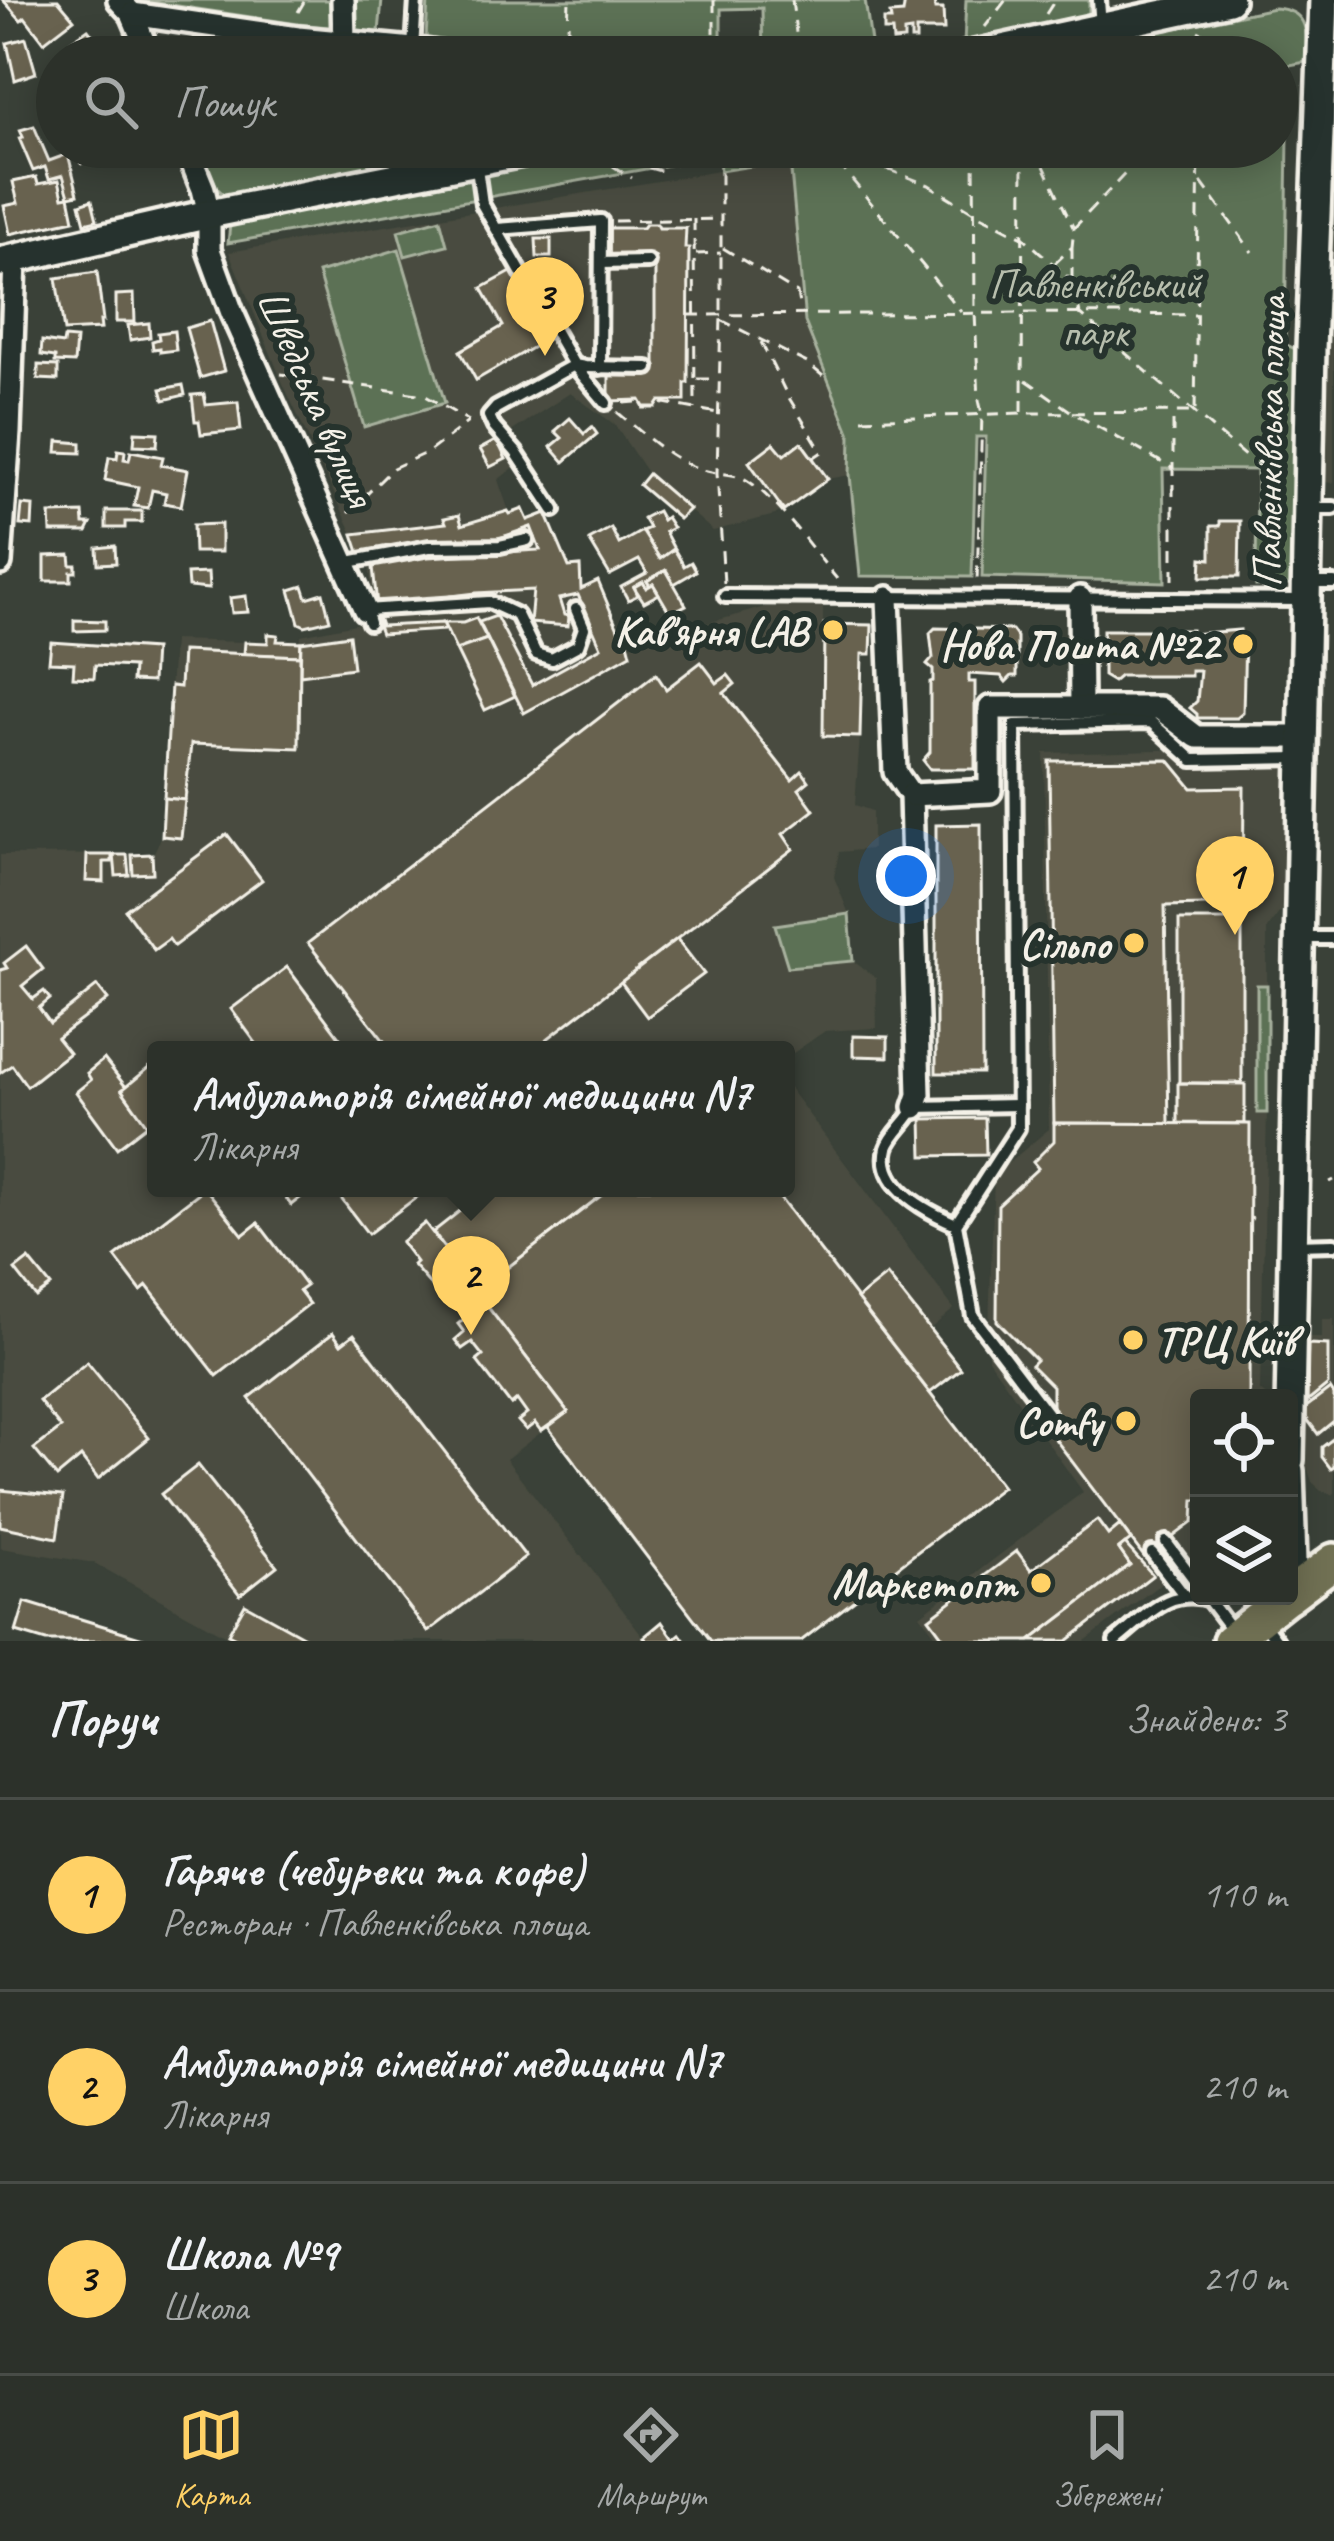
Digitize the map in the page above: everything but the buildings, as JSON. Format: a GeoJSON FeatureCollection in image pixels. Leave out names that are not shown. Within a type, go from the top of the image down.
{"type":"FeatureCollection","features":[{"type":"Feature","properties":{"kind":"main road"},"geometry":{"type":"LineString","coordinates":[[1298,1588],[1334,1561]]}},
{"type":"Feature","properties":{"kind":"main road"},"geometry":{"type":"LineString","coordinates":[[1251,1634],[1279,1605]]}},
{"type":"Feature","properties":{"kind":"street"},"geometry":{"type":"LineString","coordinates":[[343,0],[344,36]]}},
{"type":"Feature","properties":{"kind":"street"},"geometry":{"type":"LineString","coordinates":[[1031,36],[1100,14],[1165,14],[1228,0]]}},
{"type":"Feature","properties":{"kind":"street","name":"Павленківська площа"},"geometry":{"type":"LineString","coordinates":[[1290,1389],[1304,748],[1322,508],[1311,350],[1324,0]]}},
{"type":"Feature","properties":{"kind":"street"},"geometry":{"type":"LineString","coordinates":[[125,7],[301,36]]}},
{"type":"Feature","properties":{"kind":"street"},"geometry":{"type":"LineString","coordinates":[[125,7],[148,36]]}},
{"type":"Feature","properties":{"kind":"street","name":"Шведська вулиця"},"geometry":{"type":"LineString","coordinates":[[195,168],[209,214],[209,250],[232,314],[367,616]]}},
{"type":"Feature","properties":{"kind":"street"},"geometry":{"type":"LineString","coordinates":[[0,563],[7,261],[209,214],[441,168]]}},
{"type":"Feature","properties":{"kind":"street"},"geometry":{"type":"LineString","coordinates":[[889,598],[895,772],[911,795],[916,1107]]}},
{"type":"Feature","properties":{"kind":"street"},"geometry":{"type":"LineString","coordinates":[[1080,598],[1081,708]]}},
{"type":"Feature","properties":{"kind":"street"},"geometry":{"type":"LineString","coordinates":[[911,795],[990,791],[990,708],[1160,708],[1197,737],[1304,748]]}},
{"type":"Feature","properties":{"kind":"lane"},"geometry":{"type":"LineString","coordinates":[[413,36],[416,0]]}},
{"type":"Feature","properties":{"kind":"lane"},"geometry":{"type":"LineString","coordinates":[[477,168],[482,204],[574,365],[606,403]]}},
{"type":"Feature","properties":{"kind":"lane"},"geometry":{"type":"LineString","coordinates":[[497,229],[601,221],[600,368]]}},
{"type":"Feature","properties":{"kind":"lane"},"geometry":{"type":"LineString","coordinates":[[601,262],[648,262]]}},
{"type":"Feature","properties":{"kind":"lane"},"geometry":{"type":"LineString","coordinates":[[554,510],[489,416],[574,365],[648,368]]}},
{"type":"Feature","properties":{"kind":"lane"},"geometry":{"type":"LineString","coordinates":[[343,563],[429,547],[500,546],[527,539]]}},
{"type":"Feature","properties":{"kind":"lane"},"geometry":{"type":"LineString","coordinates":[[725,596],[1173,599],[1316,589]]}},
{"type":"Feature","properties":{"kind":"lane"},"geometry":{"type":"LineString","coordinates":[[367,616],[489,602],[517,614],[536,654],[552,659],[578,645],[584,628],[576,609]]}},
{"type":"Feature","properties":{"kind":"lane"},"geometry":{"type":"LineString","coordinates":[[1052,1420],[973,1316],[956,1224],[1018,1128],[1015,725],[1151,722],[1193,760],[1304,748]]}},
{"type":"Feature","properties":{"kind":"lane"},"geometry":{"type":"LineString","coordinates":[[1300,938],[1334,938]]}},
{"type":"Feature","properties":{"kind":"lane"},"geometry":{"type":"LineString","coordinates":[[956,1224],[916,1204],[898,1186],[888,1166],[891,1141],[916,1107],[1018,1105]]}},
{"type":"Feature","properties":{"kind":"lane"},"geometry":{"type":"LineString","coordinates":[[1292,1245],[1334,1244]]}},
{"type":"Feature","properties":{"kind":"lane"},"geometry":{"type":"LineString","coordinates":[[1166,1542],[1190,1574]]}},
{"type":"Feature","properties":{"kind":"lane"},"geometry":{"type":"LineString","coordinates":[[1152,1553],[1184,1595]]}},
{"type":"Feature","properties":{"kind":"lane"},"geometry":{"type":"LineString","coordinates":[[1114,1641],[1172,1598],[1190,1596]]}},
{"type":"Feature","properties":{"kind":"lane"},"geometry":{"type":"LineString","coordinates":[[1216,1605],[1251,1634]]}},
{"type":"Feature","properties":{"kind":"path"},"geometry":{"type":"LineString","coordinates":[[298,12],[305,0]]}},
{"type":"Feature","properties":{"kind":"path"},"geometry":{"type":"LineString","coordinates":[[568,36],[569,0]]}},
{"type":"Feature","properties":{"kind":"path"},"geometry":{"type":"LineString","coordinates":[[714,0],[714,36]]}},
{"type":"Feature","properties":{"kind":"path"},"geometry":{"type":"LineString","coordinates":[[792,0],[796,36]]}},
{"type":"Feature","properties":{"kind":"path"},"geometry":{"type":"LineString","coordinates":[[1165,14],[1208,36]]}},
{"type":"Feature","properties":{"kind":"path"},"geometry":{"type":"LineString","coordinates":[[616,168],[632,178]]}},
{"type":"Feature","properties":{"kind":"path"},"geometry":{"type":"LineString","coordinates":[[650,168],[664,172]]}},
{"type":"Feature","properties":{"kind":"path"},"geometry":{"type":"LineString","coordinates":[[721,168],[717,473],[725,596]]}},
{"type":"Feature","properties":{"kind":"path"},"geometry":{"type":"LineString","coordinates":[[843,168],[962,313]]}},
{"type":"Feature","properties":{"kind":"path"},"geometry":{"type":"LineString","coordinates":[[883,168],[929,185],[1023,237],[1072,280]]}},
{"type":"Feature","properties":{"kind":"path"},"geometry":{"type":"LineString","coordinates":[[974,168],[975,313],[982,414],[977,598]]}},
{"type":"Feature","properties":{"kind":"path"},"geometry":{"type":"LineString","coordinates":[[1022,413],[1023,168]]}},
{"type":"Feature","properties":{"kind":"path"},"geometry":{"type":"LineString","coordinates":[[1045,168],[1074,228],[1072,280],[1080,314],[1254,464],[1297,476]]}},
{"type":"Feature","properties":{"kind":"path"},"geometry":{"type":"LineString","coordinates":[[1074,228],[1130,168]]}},
{"type":"Feature","properties":{"kind":"path"},"geometry":{"type":"LineString","coordinates":[[1196,412],[1199,168]]}},
{"type":"Feature","properties":{"kind":"path"},"geometry":{"type":"LineString","coordinates":[[1199,181],[1252,253]]}},
{"type":"Feature","properties":{"kind":"path"},"geometry":{"type":"LineString","coordinates":[[694,219],[695,409]]}},
{"type":"Feature","properties":{"kind":"path"},"geometry":{"type":"LineString","coordinates":[[601,221],[722,219]]}},
{"type":"Feature","properties":{"kind":"path"},"geometry":{"type":"LineString","coordinates":[[1023,295],[1072,247]]}},
{"type":"Feature","properties":{"kind":"path"},"geometry":{"type":"LineString","coordinates":[[694,254],[721,250],[796,293],[801,313]]}},
{"type":"Feature","properties":{"kind":"path"},"geometry":{"type":"LineString","coordinates":[[692,315],[1198,315]]}},
{"type":"Feature","properties":{"kind":"path"},"geometry":{"type":"LineString","coordinates":[[721,317],[823,376]]}},
{"type":"Feature","properties":{"kind":"path"},"geometry":{"type":"LineString","coordinates":[[761,342],[822,452],[813,458]]}},
{"type":"Feature","properties":{"kind":"path"},"geometry":{"type":"LineString","coordinates":[[259,374],[424,395],[469,421],[430,451],[393,468],[331,532]]}},
{"type":"Feature","properties":{"kind":"path"},"geometry":{"type":"LineString","coordinates":[[695,380],[720,379]]}},
{"type":"Feature","properties":{"kind":"path"},"geometry":{"type":"LineString","coordinates":[[1024,379],[1073,413],[1174,469]]}},
{"type":"Feature","properties":{"kind":"path"},"geometry":{"type":"LineString","coordinates":[[606,403],[637,402],[642,408],[657,408],[664,403],[718,414]]}},
{"type":"Feature","properties":{"kind":"path"},"geometry":{"type":"LineString","coordinates":[[606,403],[683,461],[740,477],[760,490],[854,597]]}},
{"type":"Feature","properties":{"kind":"path"},"geometry":{"type":"LineString","coordinates":[[862,419],[1196,412]]}},
{"type":"Feature","properties":{"kind":"path"},"geometry":{"type":"LineString","coordinates":[[1173,414],[1173,599]]}},
{"type":"Feature","properties":{"kind":"path"},"geometry":{"type":"LineString","coordinates":[[760,490],[766,486]]}},
{"type":"Feature","properties":{"kind":"shaded area"},"geometry":{"type":"Polygon","coordinates":[[[1334,63],[1334,483],[1321,482],[1334,63]]]}},
{"type":"Feature","properties":{"kind":"shaded area"},"geometry":{"type":"Polygon","coordinates":[[[736,168],[791,168],[805,322],[851,437],[850,475],[828,479],[775,515],[713,531],[648,474],[614,424],[570,393],[508,434],[526,458],[498,480],[510,514],[523,509],[529,520],[546,513],[569,566],[580,566],[582,588],[598,581],[624,642],[630,645],[765,607],[823,604],[823,736],[860,737],[855,805],[872,811],[872,849],[839,852],[834,877],[849,914],[776,925],[788,967],[853,961],[876,978],[877,1028],[825,1031],[795,1052],[795,1041],[147,1041],[147,1197],[795,1197],[795,1096],[954,1309],[930,1329],[961,1369],[930,1393],[1002,1487],[801,1641],[711,1641],[548,1427],[506,1459],[643,1636],[662,1622],[674,1638],[680,1634],[685,1641],[235,1641],[94,1563],[0,1548],[0,855],[153,854],[162,836],[173,640],[245,642],[244,653],[300,655],[301,635],[375,620],[369,565],[284,386],[229,252],[736,168]]]}},
{"type":"Feature","properties":{"kind":"shaded area"},"geometry":{"type":"Polygon","coordinates":[[[1271,747],[1290,760],[1288,901],[1267,929],[1260,1389],[1190,1389],[1190,1577],[1175,1588],[1167,1579],[1085,1641],[940,1641],[920,1615],[1083,1492],[988,1359],[994,1175],[1049,1129],[1044,753],[1271,747]]]}},
{"type":"Feature","properties":{"kind":"shaded area"},"geometry":{"type":"Polygon","coordinates":[[[1322,1319],[1334,1319],[1334,1495],[1312,1482],[1302,1453],[1303,1337],[1322,1337],[1322,1319]]]}},
{"type":"Feature","properties":{"kind":"green space"},"geometry":{"type":"Polygon","coordinates":[[[138,0],[382,0],[379,32],[138,0]]]}},
{"type":"Feature","properties":{"kind":"green space"},"geometry":{"type":"Polygon","coordinates":[[[428,0],[865,0],[870,36],[763,36],[762,8],[721,9],[721,36],[541,32],[538,36],[426,36],[428,0]]]}},
{"type":"Feature","properties":{"kind":"green space"},"geometry":{"type":"Polygon","coordinates":[[[966,0],[1089,0],[1089,17],[1001,36],[964,36],[966,0]]]}},
{"type":"Feature","properties":{"kind":"green space","name":"Павленківський парк"},"geometry":{"type":"Polygon","coordinates":[[[1274,8],[1295,13],[1304,25],[1306,62],[1298,63],[1298,36],[1137,36],[1274,8]]]}},
{"type":"Feature","properties":{"kind":"green space"},"geometry":{"type":"Polygon","coordinates":[[[208,168],[388,168],[230,200],[217,188],[208,168]]]}},
{"type":"Feature","properties":{"kind":"green space","name":"Павленківський парк"},"geometry":{"type":"Polygon","coordinates":[[[505,168],[651,168],[228,243],[230,225],[505,168]]]}},
{"type":"Feature","properties":{"kind":"green space","name":"Павленківський парк"},"geometry":{"type":"Polygon","coordinates":[[[791,168],[1288,168],[1285,344],[1301,352],[1297,581],[1256,586],[1257,470],[1163,469],[1165,582],[982,577],[986,437],[976,437],[972,577],[860,576],[851,437],[805,322],[791,168]]]}},
{"type":"Feature","properties":{"kind":"green space"},"geometry":{"type":"Polygon","coordinates":[[[440,219],[447,245],[405,256],[398,231],[440,219]]]}},
{"type":"Feature","properties":{"kind":"green space"},"geometry":{"type":"Polygon","coordinates":[[[399,249],[445,403],[364,427],[318,273],[399,249]]]}},
{"type":"Feature","properties":{"kind":"green space"},"geometry":{"type":"Polygon","coordinates":[[[849,914],[853,961],[788,967],[775,925],[849,914]]]}},
{"type":"Feature","properties":{"kind":"green space"},"geometry":{"type":"Polygon","coordinates":[[[1257,985],[1267,985],[1267,1113],[1257,1113],[1257,985]]]}},
{"type":"Feature","properties":{"kind":"place","name":"Школа №9"},"geometry":{"type":"Point","coordinates":[545,356]}},
{"type":"Feature","properties":{"kind":"place","name":"Кав'ярня LAB"},"geometry":{"type":"Point","coordinates":[833,630]}},
{"type":"Feature","properties":{"kind":"place","name":"Нова Пошта №22"},"geometry":{"type":"Point","coordinates":[1243,644]}},
{"type":"Feature","properties":{"kind":"place","name":"Гаряче (чебуреки та кофе)"},"geometry":{"type":"Point","coordinates":[1235,935]}},
{"type":"Feature","properties":{"kind":"place","name":"Сільпо"},"geometry":{"type":"Point","coordinates":[1134,943]}},
{"type":"Feature","properties":{"kind":"place","name":"Амбулаторія сімейної медицини N7"},"geometry":{"type":"Point","coordinates":[471,1335]}},
{"type":"Feature","properties":{"kind":"place","name":"ТРЦ Київ"},"geometry":{"type":"Point","coordinates":[1133,1340]}},
{"type":"Feature","properties":{"kind":"place","name":"Comfy"},"geometry":{"type":"Point","coordinates":[1126,1421]}},
{"type":"Feature","properties":{"kind":"place","name":"Маркетопт"},"geometry":{"type":"Point","coordinates":[1041,1583]}}]}
